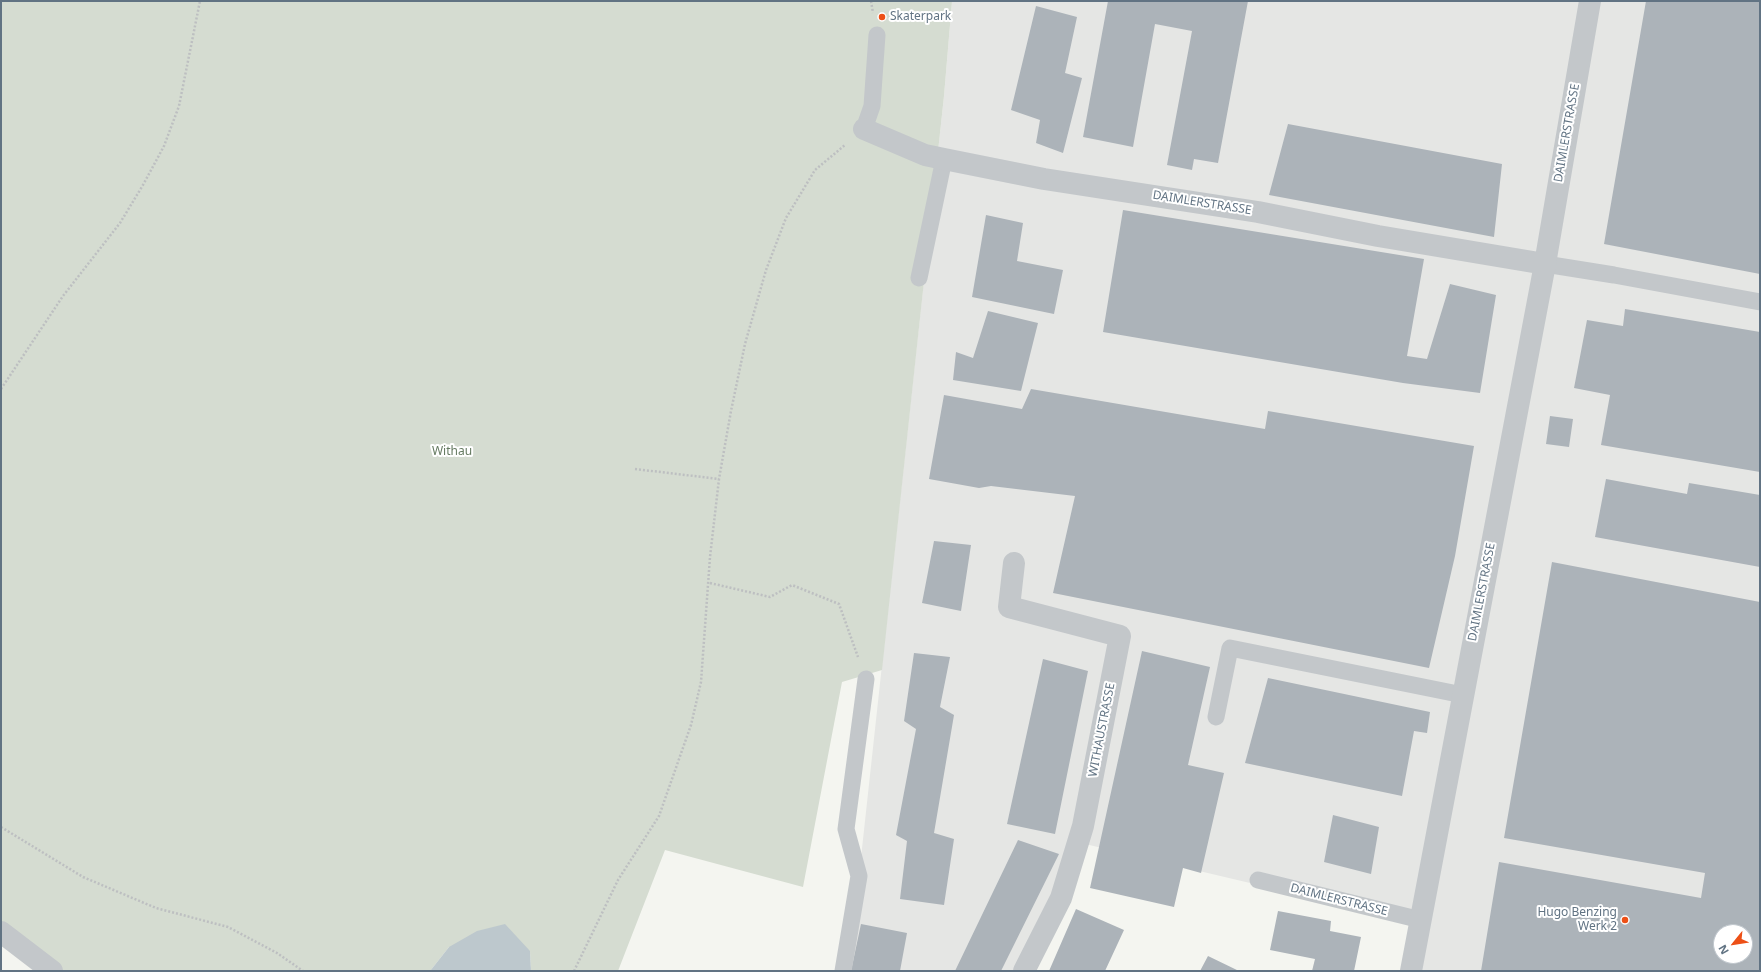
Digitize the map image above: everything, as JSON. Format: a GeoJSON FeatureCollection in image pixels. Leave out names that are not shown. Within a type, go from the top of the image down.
{"type":"FeatureCollection","features":[{"type":"Feature","properties":{"kind":"street","name":"DAIMLERSTRASSE"},"geometry":{"type":"LineString","coordinates":[[1411,971],[1545,264],[1590,1]]}},
{"type":"Feature","properties":{"kind":"street","name":"DAIMLERSTRASSE"},"geometry":{"type":"LineString","coordinates":[[864,129],[925,155],[1044,179],[1258,212],[1378,236],[1545,264]]}},
{"type":"Feature","properties":{"kind":"street","name":"WITHAUSTRASSE"},"geometry":{"type":"LineString","coordinates":[[1014,563],[1009,607],[1120,636],[1083,826],[1061,898],[1024,971]]}},
{"type":"Feature","properties":{"kind":"street"},"geometry":{"type":"LineString","coordinates":[[1,932],[52,971]]}},
{"type":"Feature","properties":{"kind":"lane"},"geometry":{"type":"LineString","coordinates":[[864,129],[872,106],[877,35]]}},
{"type":"Feature","properties":{"kind":"lane"},"geometry":{"type":"LineString","coordinates":[[919,278],[944,159]]}},
{"type":"Feature","properties":{"kind":"lane"},"geometry":{"type":"LineString","coordinates":[[1545,264],[1760,302]]}},
{"type":"Feature","properties":{"kind":"lane"},"geometry":{"type":"LineString","coordinates":[[1216,718],[1230,648],[1463,695]]}},
{"type":"Feature","properties":{"kind":"lane"},"geometry":{"type":"LineString","coordinates":[[843,971],[859,876],[846,829],[866,679]]}},
{"type":"Feature","properties":{"kind":"lane","name":"DAIMLERSTRASSE"},"geometry":{"type":"LineString","coordinates":[[1258,880],[1421,920]]}},
{"type":"Feature","properties":{"kind":"path"},"geometry":{"type":"LineString","coordinates":[[1,389],[63,296],[120,223],[164,146],[179,106],[200,1]]}},
{"type":"Feature","properties":{"kind":"path"},"geometry":{"type":"LineString","coordinates":[[574,971],[618,880],[659,816],[691,725],[701,682],[710,583],[710,557],[719,479],[745,344],[766,270],[786,218],[815,170],[864,129]]}},
{"type":"Feature","properties":{"kind":"path"},"geometry":{"type":"LineString","coordinates":[[635,469],[719,479]]}},
{"type":"Feature","properties":{"kind":"path"},"geometry":{"type":"LineString","coordinates":[[710,583],[770,597],[792,586],[839,604],[866,679]]}},
{"type":"Feature","properties":{"kind":"path"},"geometry":{"type":"LineString","coordinates":[[1,827],[83,877],[156,908],[228,927],[276,953],[303,971]]}},
{"type":"Feature","properties":{"kind":"shaded area"},"geometry":{"type":"Polygon","coordinates":[[[952,1],[1760,1],[1760,971],[1411,971],[1419,923],[1081,843],[1024,971],[843,971],[859,876],[944,96],[952,1]]]}},
{"type":"Feature","properties":{"kind":"shaded area"},"geometry":{"type":"Polygon","coordinates":[[[505,924],[530,951],[531,971],[430,971],[449,947],[477,931],[505,924]]]}},
{"type":"Feature","properties":{"kind":"green space","name":"Withau"},"geometry":{"type":"Polygon","coordinates":[[[1,1],[952,1],[944,96],[882,670],[842,682],[803,887],[665,850],[618,971],[531,971],[530,951],[449,947],[430,971],[52,971],[1,932],[1,1]]]}},
{"type":"Feature","properties":{"kind":"building"},"geometry":{"type":"Polygon","coordinates":[[[1108,1],[1248,1],[1218,163],[1194,159],[1192,170],[1167,165],[1192,31],[1155,24],[1133,147],[1083,137],[1108,1]]]}},
{"type":"Feature","properties":{"kind":"building"},"geometry":{"type":"Polygon","coordinates":[[[1646,1],[1760,1],[1760,274],[1604,244],[1646,1]]]}},
{"type":"Feature","properties":{"kind":"building"},"geometry":{"type":"Polygon","coordinates":[[[1036,6],[1077,17],[1065,73],[1082,78],[1063,153],[1036,143],[1040,120],[1011,110],[1036,6]]]}},
{"type":"Feature","properties":{"kind":"building"},"geometry":{"type":"Polygon","coordinates":[[[1288,124],[1502,164],[1494,237],[1269,195],[1288,124]]]}},
{"type":"Feature","properties":{"kind":"building"},"geometry":{"type":"Polygon","coordinates":[[[1123,210],[1424,259],[1407,356],[1427,359],[1450,284],[1496,295],[1480,393],[1403,383],[1103,332],[1123,210]]]}},
{"type":"Feature","properties":{"kind":"building"},"geometry":{"type":"Polygon","coordinates":[[[986,215],[1023,223],[1017,261],[1063,270],[1054,314],[972,297],[986,215]]]}},
{"type":"Feature","properties":{"kind":"building"},"geometry":{"type":"Polygon","coordinates":[[[1625,309],[1760,332],[1760,472],[1601,445],[1610,395],[1574,388],[1587,320],[1623,326],[1625,309]]]}},
{"type":"Feature","properties":{"kind":"building"},"geometry":{"type":"Polygon","coordinates":[[[988,311],[1038,323],[1021,391],[953,380],[956,352],[973,358],[988,311]]]}},
{"type":"Feature","properties":{"kind":"building"},"geometry":{"type":"Polygon","coordinates":[[[1031,389],[1265,429],[1268,411],[1474,446],[1455,556],[1429,668],[1053,593],[1075,496],[991,486],[979,488],[929,479],[944,395],[1022,409],[1031,389]]]}},
{"type":"Feature","properties":{"kind":"building"},"geometry":{"type":"Polygon","coordinates":[[[1550,416],[1573,419],[1569,447],[1546,444],[1550,416]]]}},
{"type":"Feature","properties":{"kind":"building"},"geometry":{"type":"Polygon","coordinates":[[[1606,479],[1687,494],[1689,483],[1760,495],[1760,567],[1595,537],[1606,479]]]}},
{"type":"Feature","properties":{"kind":"building"},"geometry":{"type":"Polygon","coordinates":[[[934,541],[971,545],[961,611],[922,603],[934,541]]]}},
{"type":"Feature","properties":{"kind":"building"},"geometry":{"type":"Polygon","coordinates":[[[1552,562],[1760,602],[1760,971],[1481,971],[1499,862],[1701,898],[1705,873],[1504,838],[1552,562]]]}},
{"type":"Feature","properties":{"kind":"building"},"geometry":{"type":"Polygon","coordinates":[[[1142,651],[1210,667],[1188,765],[1224,773],[1201,873],[1183,868],[1174,907],[1090,888],[1142,651]]]}},
{"type":"Feature","properties":{"kind":"building"},"geometry":{"type":"Polygon","coordinates":[[[914,653],[950,657],[940,707],[954,715],[934,833],[954,839],[944,905],[900,899],[907,841],[896,835],[916,729],[904,721],[914,653]]]}},
{"type":"Feature","properties":{"kind":"building"},"geometry":{"type":"Polygon","coordinates":[[[1043,659],[1088,671],[1055,834],[1007,824],[1043,659]]]}},
{"type":"Feature","properties":{"kind":"building"},"geometry":{"type":"Polygon","coordinates":[[[1268,678],[1430,712],[1427,733],[1414,731],[1402,796],[1245,763],[1268,678]]]}},
{"type":"Feature","properties":{"kind":"building"},"geometry":{"type":"Polygon","coordinates":[[[1333,815],[1379,827],[1371,874],[1324,862],[1333,815]]]}},
{"type":"Feature","properties":{"kind":"building"},"geometry":{"type":"Polygon","coordinates":[[[1018,840],[1059,854],[1001,971],[955,971],[1018,840]]]}},
{"type":"Feature","properties":{"kind":"building"},"geometry":{"type":"Polygon","coordinates":[[[1076,909],[1124,930],[1105,971],[1049,971],[1076,909]]]}},
{"type":"Feature","properties":{"kind":"building"},"geometry":{"type":"Polygon","coordinates":[[[1278,911],[1331,921],[1330,931],[1361,937],[1354,971],[1312,971],[1315,959],[1270,950],[1278,911]]]}},
{"type":"Feature","properties":{"kind":"building"},"geometry":{"type":"Polygon","coordinates":[[[861,924],[907,933],[900,971],[851,971],[861,924]]]}},
{"type":"Feature","properties":{"kind":"building"},"geometry":{"type":"Polygon","coordinates":[[[1208,956],[1239,971],[1200,971],[1208,956]]]}},
{"type":"Feature","properties":{"kind":"place","name":"Skaterpark"},"geometry":{"type":"Point","coordinates":[882,17]}},
{"type":"Feature","properties":{"kind":"place","name":"Hugo Benzing Werk 2"},"geometry":{"type":"Point","coordinates":[1625,920]}}]}
